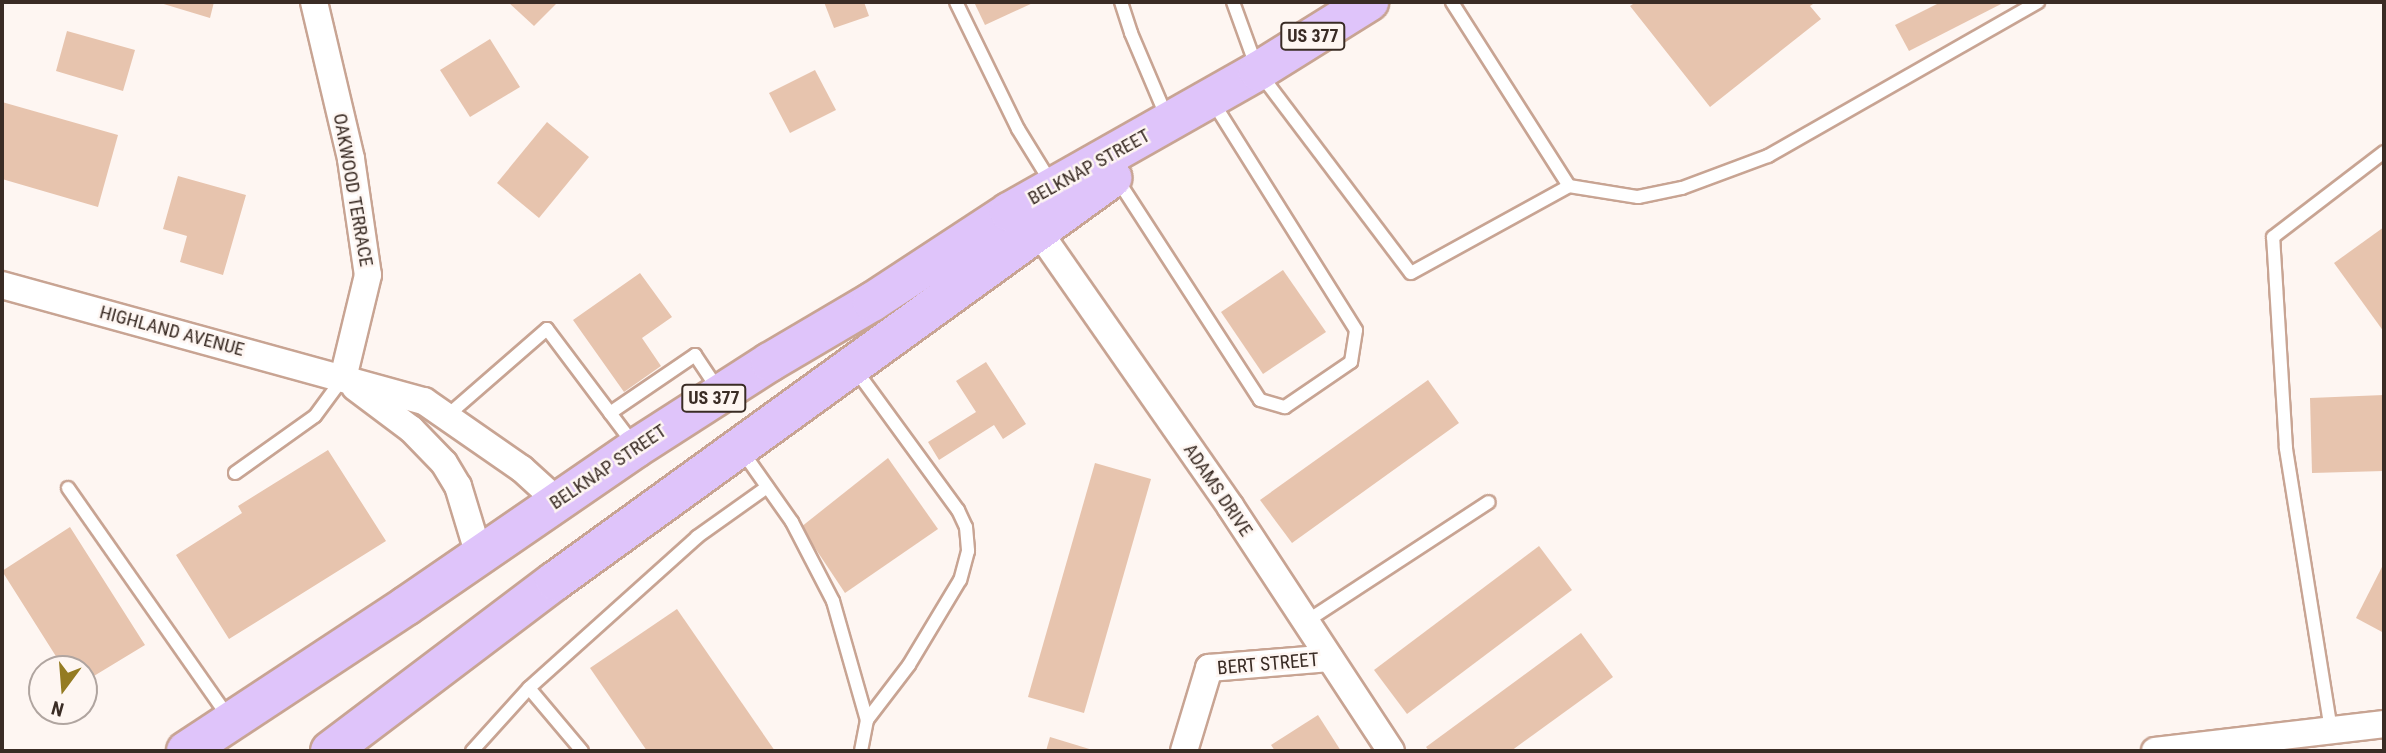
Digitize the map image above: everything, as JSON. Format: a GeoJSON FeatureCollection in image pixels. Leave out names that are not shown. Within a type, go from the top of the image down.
{"type":"FeatureCollection","features":[{"type":"Feature","properties":{"kind":"main road","name":"BELKNAP STREET"},"geometry":{"type":"LineString","coordinates":[[186,751],[636,448],[721,394],[872,302],[1009,212],[1258,71],[1369,2]]}},
{"type":"Feature","properties":{"kind":"main road","name":"BELKNAP STREET"},"geometry":{"type":"LineString","coordinates":[[335,749],[555,581],[1258,71]]}},
{"type":"Feature","properties":{"kind":"street","name":"OAKWOOD TERRACE"},"geometry":{"type":"LineString","coordinates":[[314,2],[351,159],[368,275],[343,378]]}},
{"type":"Feature","properties":{"kind":"street","name":"ADAMS DRIVE"},"geometry":{"type":"LineString","coordinates":[[1039,232],[1307,621],[1391,751]]}},
{"type":"Feature","properties":{"kind":"street","name":"HIGHLAND AVENUE"},"geometry":{"type":"LineString","coordinates":[[2,285],[343,378]]}},
{"type":"Feature","properties":{"kind":"street"},"geometry":{"type":"LineString","coordinates":[[343,378],[424,401],[448,415],[522,469],[557,501]]}},
{"type":"Feature","properties":{"kind":"street"},"geometry":{"type":"LineString","coordinates":[[343,378],[411,429],[444,463],[458,486],[479,555]]}},
{"type":"Feature","properties":{"kind":"street","name":"BERT STREET"},"geometry":{"type":"LineString","coordinates":[[1184,751],[1209,668],[1330,658]]}},
{"type":"Feature","properties":{"kind":"street"},"geometry":{"type":"LineString","coordinates":[[2155,751],[2384,724]]}},
{"type":"Feature","properties":{"kind":"lane"},"geometry":{"type":"LineString","coordinates":[[956,2],[1018,129],[1054,187]]}},
{"type":"Feature","properties":{"kind":"lane"},"geometry":{"type":"LineString","coordinates":[[1121,2],[1131,33],[1169,122]]}},
{"type":"Feature","properties":{"kind":"lane"},"geometry":{"type":"LineString","coordinates":[[1233,2],[1258,71],[1412,273],[1569,186],[1638,197],[1682,188],[1768,156],[2038,2]]}},
{"type":"Feature","properties":{"kind":"lane"},"geometry":{"type":"LineString","coordinates":[[1452,2],[1569,186]]}},
{"type":"Feature","properties":{"kind":"lane"},"geometry":{"type":"LineString","coordinates":[[1115,176],[1260,400],[1285,407],[1324,382],[1351,362],[1356,330],[1214,104]]}},
{"type":"Feature","properties":{"kind":"lane"},"geometry":{"type":"LineString","coordinates":[[2331,730],[2286,448],[2273,237],[2384,152]]}},
{"type":"Feature","properties":{"kind":"lane"},"geometry":{"type":"LineString","coordinates":[[448,415],[547,329],[636,448]]}},
{"type":"Feature","properties":{"kind":"lane"},"geometry":{"type":"LineString","coordinates":[[610,413],[695,355],[721,394]]}},
{"type":"Feature","properties":{"kind":"lane"},"geometry":{"type":"LineString","coordinates":[[853,366],[958,510],[966,527],[968,551],[960,580],[915,654],[867,720]]}},
{"type":"Feature","properties":{"kind":"lane"},"geometry":{"type":"LineString","coordinates":[[234,473],[315,416],[343,378]]}},
{"type":"Feature","properties":{"kind":"lane"},"geometry":{"type":"LineString","coordinates":[[740,448],[792,523],[833,601],[867,720],[862,751]]}},
{"type":"Feature","properties":{"kind":"lane"},"geometry":{"type":"LineString","coordinates":[[472,751],[529,688],[697,537],[767,487]]}},
{"type":"Feature","properties":{"kind":"lane"},"geometry":{"type":"LineString","coordinates":[[68,488],[232,721]]}},
{"type":"Feature","properties":{"kind":"lane"},"geometry":{"type":"LineString","coordinates":[[1307,621],[1489,502]]}},
{"type":"Feature","properties":{"kind":"lane"},"geometry":{"type":"LineString","coordinates":[[529,688],[582,751]]}},
{"type":"Feature","properties":{"kind":"building"},"geometry":{"type":"Polygon","coordinates":[[[157,2],[214,2],[210,18],[157,2]]]}},
{"type":"Feature","properties":{"kind":"building"},"geometry":{"type":"Polygon","coordinates":[[[508,2],[558,2],[534,26],[508,2]]]}},
{"type":"Feature","properties":{"kind":"building"},"geometry":{"type":"Polygon","coordinates":[[[824,2],[864,2],[869,16],[834,28],[824,2]]]}},
{"type":"Feature","properties":{"kind":"building"},"geometry":{"type":"Polygon","coordinates":[[[974,2],[1035,2],[985,25],[974,2]]]}},
{"type":"Feature","properties":{"kind":"building"},"geometry":{"type":"Polygon","coordinates":[[[1636,2],[1816,2],[1810,6],[1821,19],[1710,107],[1630,6],[1636,2]]]}},
{"type":"Feature","properties":{"kind":"building"},"geometry":{"type":"Polygon","coordinates":[[[1941,2],[2005,2],[1909,51],[1895,25],[1941,2]]]}},
{"type":"Feature","properties":{"kind":"building"},"geometry":{"type":"Polygon","coordinates":[[[67,31],[135,50],[123,91],[56,71],[67,31]]]}},
{"type":"Feature","properties":{"kind":"building"},"geometry":{"type":"Polygon","coordinates":[[[490,39],[520,87],[470,117],[440,70],[490,39]]]}},
{"type":"Feature","properties":{"kind":"building"},"geometry":{"type":"Polygon","coordinates":[[[815,70],[836,110],[790,133],[769,93],[815,70]]]}},
{"type":"Feature","properties":{"kind":"building"},"geometry":{"type":"Polygon","coordinates":[[[2,102],[118,135],[98,207],[2,179],[2,102]]]}},
{"type":"Feature","properties":{"kind":"building"},"geometry":{"type":"Polygon","coordinates":[[[547,122],[589,157],[539,218],[497,183],[547,122]]]}},
{"type":"Feature","properties":{"kind":"building"},"geometry":{"type":"Polygon","coordinates":[[[178,176],[246,195],[223,275],[180,262],[187,236],[163,229],[178,176]]]}},
{"type":"Feature","properties":{"kind":"building"},"geometry":{"type":"Polygon","coordinates":[[[2384,227],[2384,332],[2334,263],[2384,227]]]}},
{"type":"Feature","properties":{"kind":"building"},"geometry":{"type":"Polygon","coordinates":[[[1283,270],[1326,332],[1263,374],[1221,312],[1283,270]]]}},
{"type":"Feature","properties":{"kind":"building"},"geometry":{"type":"Polygon","coordinates":[[[640,273],[672,317],[642,338],[661,366],[624,392],[573,320],[640,273]]]}},
{"type":"Feature","properties":{"kind":"building"},"geometry":{"type":"Polygon","coordinates":[[[986,362],[1026,424],[1003,439],[994,425],[939,460],[928,442],[976,412],[956,381],[986,362]]]}},
{"type":"Feature","properties":{"kind":"building"},"geometry":{"type":"Polygon","coordinates":[[[1428,380],[1459,423],[1292,543],[1260,500],[1428,380]]]}},
{"type":"Feature","properties":{"kind":"building"},"geometry":{"type":"Polygon","coordinates":[[[2384,395],[2384,471],[2312,473],[2310,398],[2384,395]]]}},
{"type":"Feature","properties":{"kind":"building"},"geometry":{"type":"Polygon","coordinates":[[[328,450],[386,541],[229,639],[176,555],[242,513],[238,506],[328,450]]]}},
{"type":"Feature","properties":{"kind":"building"},"geometry":{"type":"Polygon","coordinates":[[[888,458],[938,529],[845,593],[801,527],[888,458]]]}},
{"type":"Feature","properties":{"kind":"building"},"geometry":{"type":"Polygon","coordinates":[[[1095,463],[1151,479],[1084,713],[1028,697],[1095,463]]]}},
{"type":"Feature","properties":{"kind":"building"},"geometry":{"type":"Polygon","coordinates":[[[70,527],[145,645],[98,674],[98,655],[55,655],[2,571],[70,527]]]}},
{"type":"Feature","properties":{"kind":"building"},"geometry":{"type":"Polygon","coordinates":[[[1539,546],[1572,590],[1407,714],[1374,670],[1539,546]]]}},
{"type":"Feature","properties":{"kind":"building"},"geometry":{"type":"Polygon","coordinates":[[[2384,563],[2384,633],[2356,618],[2384,563]]]}},
{"type":"Feature","properties":{"kind":"building"},"geometry":{"type":"Polygon","coordinates":[[[677,609],[775,751],[647,751],[590,668],[677,609]]]}},
{"type":"Feature","properties":{"kind":"building"},"geometry":{"type":"Polygon","coordinates":[[[1581,633],[1613,677],[1511,751],[1429,751],[1426,747],[1581,633]]]}},
{"type":"Feature","properties":{"kind":"building"},"geometry":{"type":"Polygon","coordinates":[[[1318,715],[1341,751],[1275,751],[1271,745],[1318,715]]]}},
{"type":"Feature","properties":{"kind":"building"},"geometry":{"type":"Polygon","coordinates":[[[1050,737],[1096,751],[1046,751],[1050,737]]]}}]}
